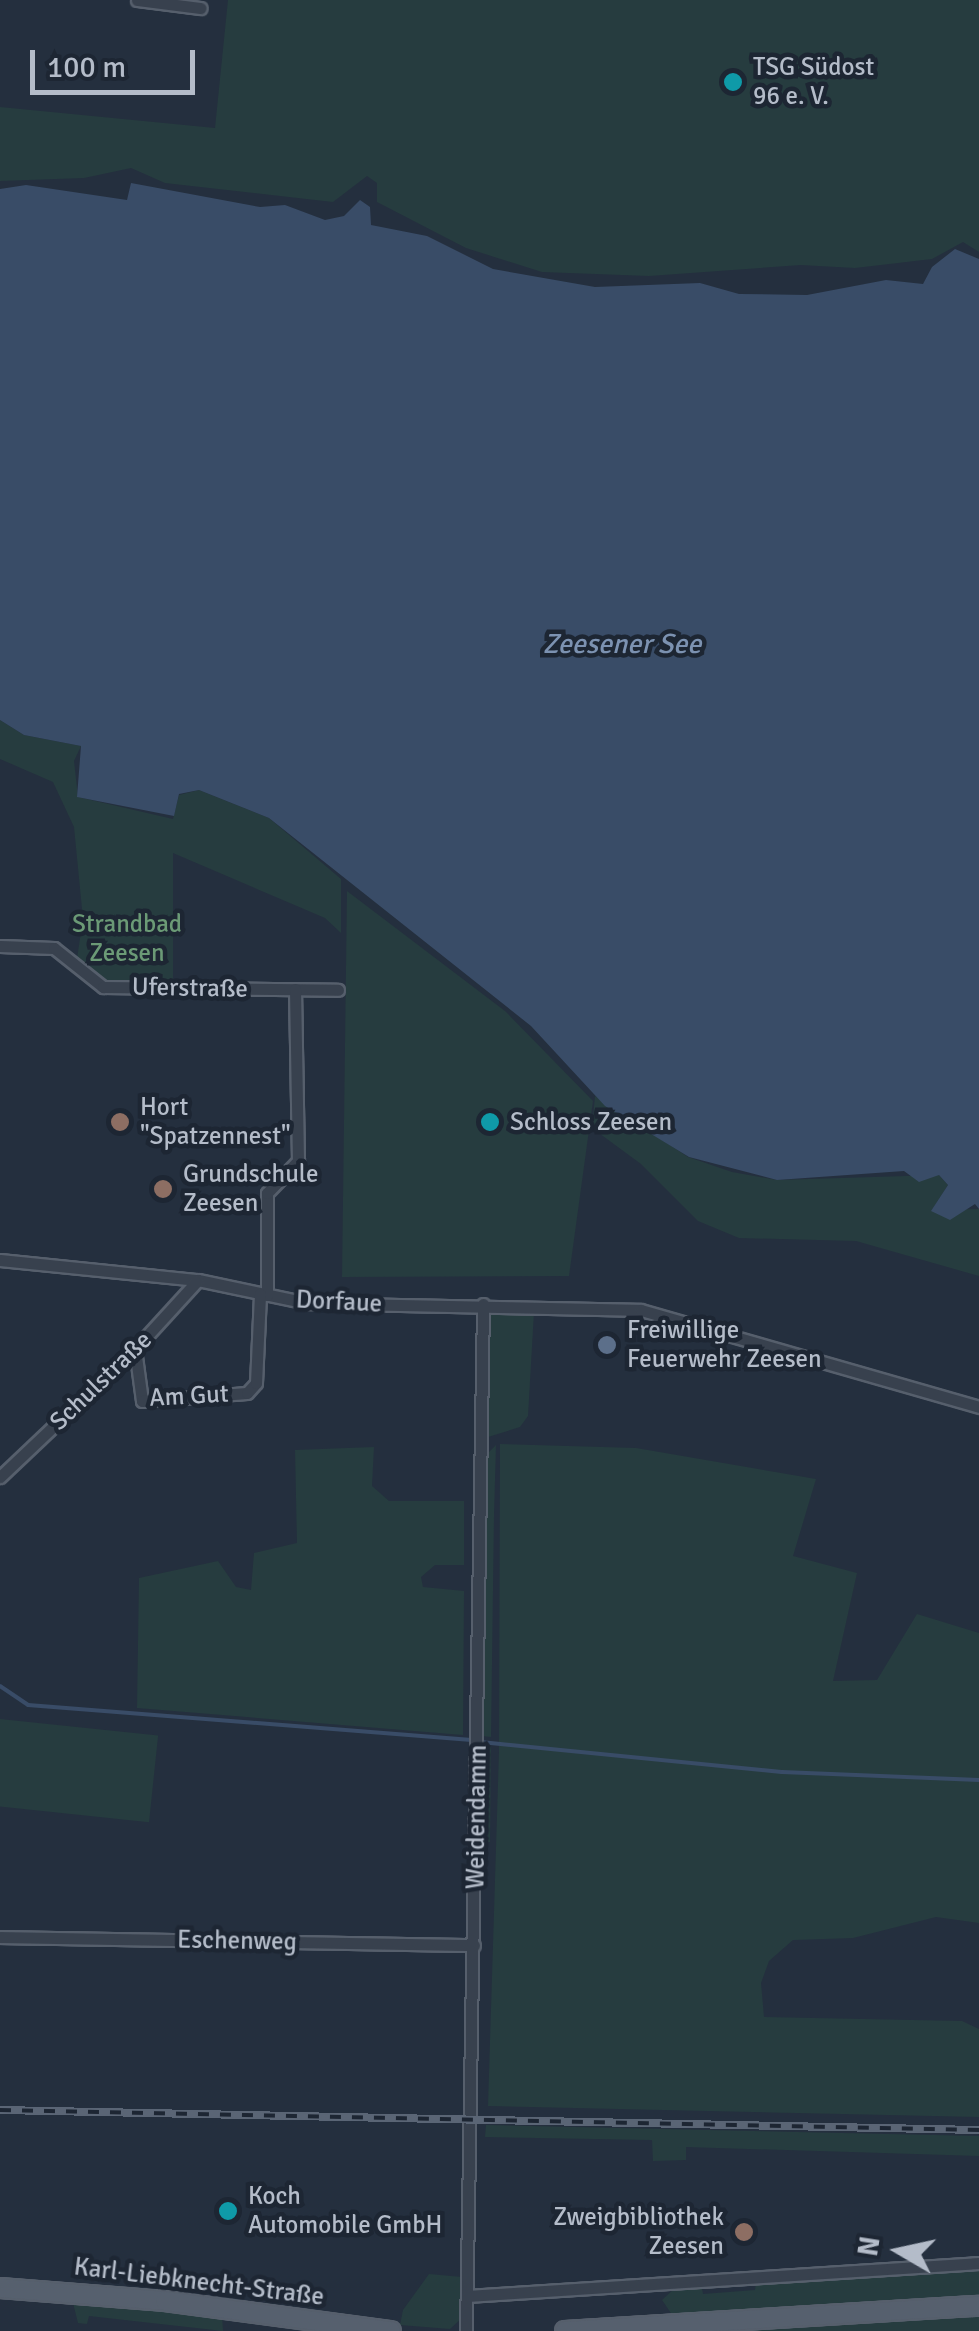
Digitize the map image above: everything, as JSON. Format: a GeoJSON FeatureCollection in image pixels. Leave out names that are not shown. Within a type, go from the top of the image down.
{"type":"FeatureCollection","features":[{"type":"Feature","properties":{"kind":"main road","name":"Karl-Liebknecht-Straße"},"geometry":{"type":"LineString","coordinates":[[0,2288],[68,2290],[391,2331]]}},
{"type":"Feature","properties":{"kind":"main road"},"geometry":{"type":"LineString","coordinates":[[564,2331],[979,2306]]}},
{"type":"Feature","properties":{"kind":"street"},"geometry":{"type":"LineString","coordinates":[[137,0],[200,8]]}},
{"type":"Feature","properties":{"kind":"street","name":"Uferstraße"},"geometry":{"type":"LineString","coordinates":[[0,946],[54,948],[103,987],[338,990]]}},
{"type":"Feature","properties":{"kind":"street"},"geometry":{"type":"LineString","coordinates":[[263,1294],[267,1193],[298,1161],[295,989]]}},
{"type":"Feature","properties":{"kind":"street","name":"Dorfaue"},"geometry":{"type":"LineString","coordinates":[[0,1260],[198,1280],[307,1303],[482,1304],[669,1315],[979,1407]]}},
{"type":"Feature","properties":{"kind":"street","name":"Schulstraße"},"geometry":{"type":"LineString","coordinates":[[0,1478],[136,1349],[198,1280]]}},
{"type":"Feature","properties":{"kind":"street","name":"Am Gut"},"geometry":{"type":"LineString","coordinates":[[136,1349],[142,1402],[247,1393],[256,1383],[263,1294]]}},
{"type":"Feature","properties":{"kind":"street","name":"Weidendamm"},"geometry":{"type":"LineString","coordinates":[[466,2331],[482,1304]]}},
{"type":"Feature","properties":{"kind":"street","name":"Eschenweg"},"geometry":{"type":"LineString","coordinates":[[0,1937],[474,1945]]}},
{"type":"Feature","properties":{"kind":"street"},"geometry":{"type":"LineString","coordinates":[[467,2296],[979,2263]]}},
{"type":"Feature","properties":{"kind":"green space"},"geometry":{"type":"Polygon","coordinates":[[[228,0],[979,0],[979,252],[963,242],[932,259],[855,268],[801,265],[649,276],[542,272],[466,248],[377,202],[377,183],[367,176],[333,202],[165,183],[131,168],[84,178],[0,181],[0,107],[215,128],[228,0]]]}},
{"type":"Feature","properties":{"kind":"green space","name":"Strandbad Zeesen"},"geometry":{"type":"Polygon","coordinates":[[[0,720],[24,735],[81,746],[74,761],[78,797],[173,819],[179,795],[199,790],[269,818],[341,879],[341,933],[325,918],[173,853],[173,987],[104,986],[76,965],[83,919],[74,827],[53,782],[0,759],[0,720]]]}},
{"type":"Feature","properties":{"kind":"green space"},"geometry":{"type":"Polygon","coordinates":[[[347,891],[505,1011],[593,1101],[569,1276],[342,1277],[347,891]]]}},
{"type":"Feature","properties":{"kind":"green space"},"geometry":{"type":"Polygon","coordinates":[[[595,1096],[688,1157],[732,1172],[777,1180],[939,1175],[948,1185],[932,1210],[979,1209],[979,1276],[856,1241],[739,1238],[698,1221],[641,1164],[592,1128],[595,1096]]]}},
{"type":"Feature","properties":{"kind":"green space"},"geometry":{"type":"Polygon","coordinates":[[[489,1312],[534,1312],[528,1416],[520,1427],[488,1437],[489,1312]]]}},
{"type":"Feature","properties":{"kind":"green space"},"geometry":{"type":"Polygon","coordinates":[[[500,1444],[636,1448],[816,1479],[793,1556],[857,1573],[833,1681],[877,1680],[917,1614],[979,1633],[979,1923],[936,1917],[853,1938],[793,1940],[769,1961],[761,1983],[764,2017],[962,2021],[979,2029],[979,2117],[488,2106],[499,1751],[500,1444]]]}},
{"type":"Feature","properties":{"kind":"green space"},"geometry":{"type":"Polygon","coordinates":[[[496,1445],[491,1737],[482,1736],[486,1455],[496,1445]]]}},
{"type":"Feature","properties":{"kind":"green space"},"geometry":{"type":"Polygon","coordinates":[[[374,1447],[372,1486],[389,1501],[464,1501],[464,1565],[435,1565],[421,1577],[423,1587],[464,1591],[463,1735],[137,1708],[139,1578],[218,1561],[236,1587],[251,1590],[254,1553],[297,1543],[295,1450],[374,1447]]]}},
{"type":"Feature","properties":{"kind":"green space"},"geometry":{"type":"Polygon","coordinates":[[[0,1719],[158,1736],[149,1822],[0,1806],[0,1719]]]}},
{"type":"Feature","properties":{"kind":"green space"},"geometry":{"type":"Polygon","coordinates":[[[482,1746],[491,1747],[490,1842],[483,1842],[482,1746]]]}},
{"type":"Feature","properties":{"kind":"green space"},"geometry":{"type":"Polygon","coordinates":[[[486,2125],[979,2136],[979,2156],[686,2147],[686,2160],[653,2161],[652,2140],[485,2137],[486,2125]]]}},
{"type":"Feature","properties":{"kind":"green space"},"geometry":{"type":"Polygon","coordinates":[[[979,2267],[979,2298],[675,2319],[662,2300],[675,2288],[702,2288],[703,2294],[755,2290],[756,2282],[979,2267]]]}},
{"type":"Feature","properties":{"kind":"green space"},"geometry":{"type":"Polygon","coordinates":[[[429,2274],[462,2277],[463,2317],[450,2329],[400,2325],[403,2310],[429,2274]]]}},
{"type":"Feature","properties":{"kind":"green space"},"geometry":{"type":"Polygon","coordinates":[[[72,2299],[222,2314],[223,2331],[89,2316],[87,2324],[78,2323],[72,2299]]]}},
{"type":"Feature","properties":{"kind":"green space"},"geometry":{"type":"Polygon","coordinates":[[[979,2313],[979,2331],[661,2331],[979,2313]]]}},
{"type":"Feature","properties":{"kind":"water","name":"Zeesener See"},"geometry":{"type":"Polygon","coordinates":[[[131,183],[260,207],[285,205],[325,220],[344,216],[360,200],[370,207],[371,225],[427,236],[493,269],[595,287],[700,283],[739,294],[807,295],[886,280],[923,284],[932,267],[955,249],[979,259],[979,1209],[975,1204],[950,1220],[931,1211],[948,1185],[939,1175],[919,1182],[904,1171],[777,1180],[689,1157],[605,1106],[531,1026],[269,818],[199,790],[179,794],[174,816],[77,797],[81,746],[24,735],[0,720],[0,189],[26,185],[127,200],[131,183]]]}},
{"type":"Feature","properties":{"kind":"waterway"},"geometry":{"type":"LineString","coordinates":[[0,1686],[28,1705],[472,1740]]}},
{"type":"Feature","properties":{"kind":"waterway"},"geometry":{"type":"LineString","coordinates":[[481,1742],[782,1772],[979,1780]]}},
{"type":"Feature","properties":{"kind":"railway"},"geometry":{"type":"LineString","coordinates":[[0,2110],[979,2130]]}},
{"type":"Feature","properties":{"kind":"place","name":"TSG Südost 96 e. V."},"geometry":{"type":"Point","coordinates":[733,82]}},
{"type":"Feature","properties":{"kind":"place","name":"Hort \"Spatzennest\""},"geometry":{"type":"Point","coordinates":[120,1122]}},
{"type":"Feature","properties":{"kind":"place","name":"Schloss Zeesen"},"geometry":{"type":"Point","coordinates":[490,1122]}},
{"type":"Feature","properties":{"kind":"place","name":"Grundschule Zeesen"},"geometry":{"type":"Point","coordinates":[163,1189]}},
{"type":"Feature","properties":{"kind":"place","name":"Freiwillige Feuerwehr Zeesen"},"geometry":{"type":"Point","coordinates":[607,1345]}},
{"type":"Feature","properties":{"kind":"place","name":"Koch Automobile GmbH"},"geometry":{"type":"Point","coordinates":[228,2211]}},
{"type":"Feature","properties":{"kind":"place","name":"Zweigbibliothek Zeesen"},"geometry":{"type":"Point","coordinates":[744,2232]}}]}
